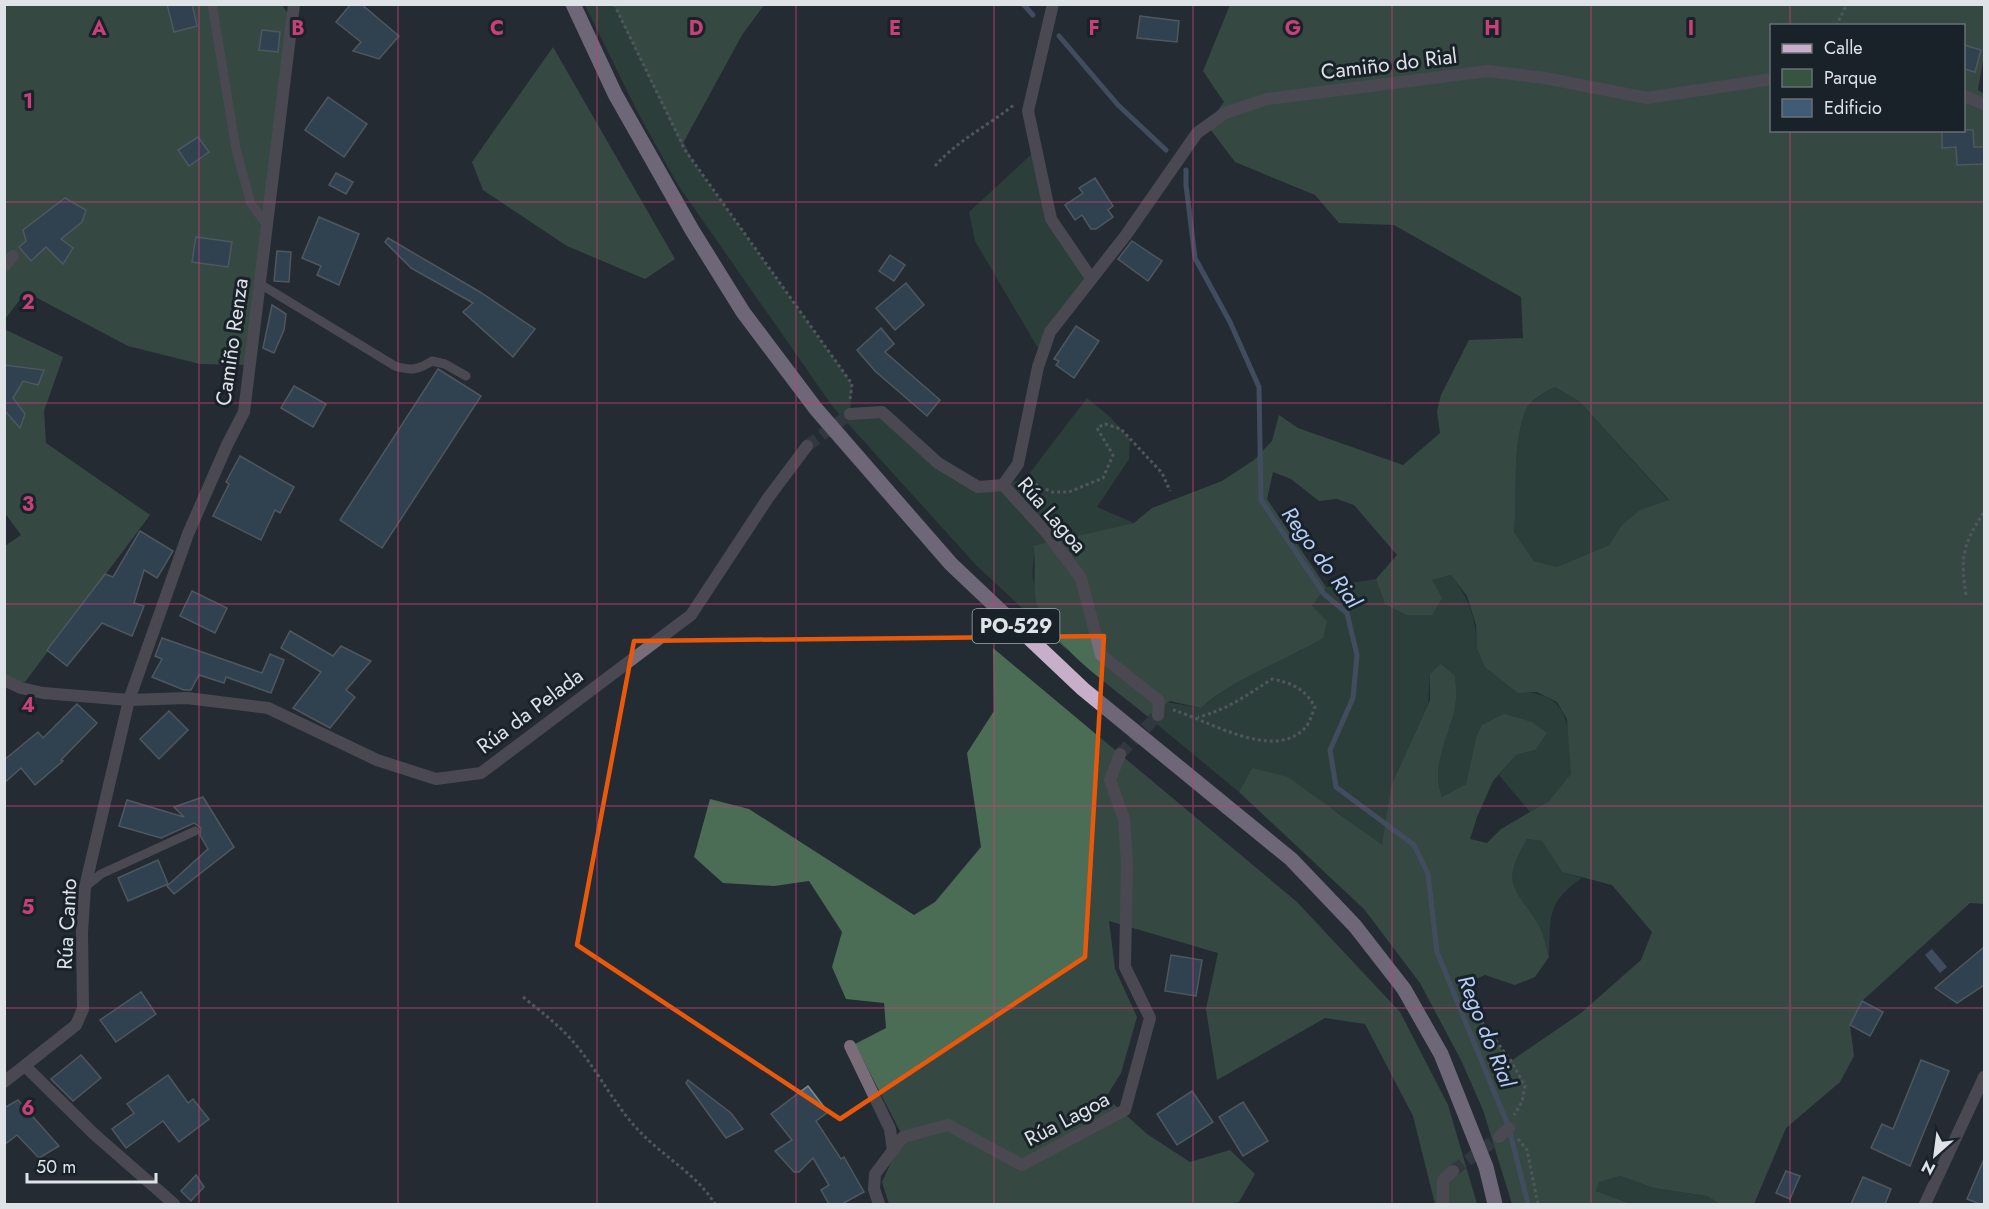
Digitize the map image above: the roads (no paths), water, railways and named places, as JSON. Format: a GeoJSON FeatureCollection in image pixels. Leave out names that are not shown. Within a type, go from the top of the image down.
{"type":"FeatureCollection","features":[{"type":"Feature","properties":{"kind":"main road","name":"PO-529"},"geometry":{"type":"LineString","coordinates":[[573,4],[615,94],[692,230],[743,312],[816,409],[951,564],[1083,689],[1292,859],[1355,926],[1404,989],[1441,1054],[1486,1167],[1495,1204]]}},
{"type":"Feature","properties":{"kind":"street","name":"Camiño Renza"},"geometry":{"type":"LineString","coordinates":[[129,700],[188,534],[244,412],[294,4]]}},
{"type":"Feature","properties":{"kind":"street"},"geometry":{"type":"LineString","coordinates":[[1053,4],[1032,85],[1028,111],[1051,219],[1091,278]]}},
{"type":"Feature","properties":{"kind":"street","name":"Camiño do Rial"},"geometry":{"type":"LineString","coordinates":[[1003,485],[1018,464],[1038,367],[1050,332],[1126,235],[1197,133],[1225,113],[1267,99],[1488,71],[1545,78],[1647,98],[1770,79]]}},
{"type":"Feature","properties":{"kind":"street"},"geometry":{"type":"LineString","coordinates":[[1965,96],[1984,104]]}},
{"type":"Feature","properties":{"kind":"street"},"geometry":{"type":"LineString","coordinates":[[4,266],[13,256]]}},
{"type":"Feature","properties":{"kind":"street","name":"Rúa Lagoa"},"geometry":{"type":"LineString","coordinates":[[849,414],[882,412],[939,463],[978,487],[1003,485],[1046,532],[1081,578],[1101,655],[1159,701],[1158,715]]}},
{"type":"Feature","properties":{"kind":"street","name":"Rúa da Pelada"},"geometry":{"type":"LineString","coordinates":[[4,680],[21,688],[43,693],[129,700],[187,698],[268,708],[377,760],[436,779],[481,772],[691,615],[768,498],[807,446]]}},
{"type":"Feature","properties":{"kind":"street","name":"Rúa Canto"},"geometry":{"type":"LineString","coordinates":[[4,1082],[26,1067],[76,1025],[83,1009],[82,932],[85,888],[129,700]]}},
{"type":"Feature","properties":{"kind":"street","name":"Rúa Lagoa"},"geometry":{"type":"LineString","coordinates":[[879,1204],[874,1189],[875,1174],[903,1137],[948,1125],[1022,1165],[1125,1110],[1150,1018],[1125,967],[1127,862],[1124,819],[1110,780],[1120,754]]}},
{"type":"Feature","properties":{"kind":"street"},"geometry":{"type":"LineString","coordinates":[[850,1046],[890,1130],[893,1151]]}},
{"type":"Feature","properties":{"kind":"street"},"geometry":{"type":"LineString","coordinates":[[26,1067],[94,1134],[174,1204]]}},
{"type":"Feature","properties":{"kind":"street"},"geometry":{"type":"LineString","coordinates":[[1925,1204],[1984,1077]]}},
{"type":"Feature","properties":{"kind":"street"},"geometry":{"type":"LineString","coordinates":[[1499,1137],[1509,1128]]}},
{"type":"Feature","properties":{"kind":"street"},"geometry":{"type":"LineString","coordinates":[[1443,1204],[1443,1179],[1453,1172]]}},
{"type":"Feature","properties":{"kind":"lane"},"geometry":{"type":"LineString","coordinates":[[213,4],[236,149],[251,204],[268,226]]}},
{"type":"Feature","properties":{"kind":"lane"},"geometry":{"type":"LineString","coordinates":[[260,284],[395,366],[408,371],[420,369],[432,361],[445,364],[466,376]]}},
{"type":"Feature","properties":{"kind":"lane"},"geometry":{"type":"LineString","coordinates":[[85,888],[101,874],[195,831]]}},
{"type":"Feature","properties":{"kind":"water"},"geometry":{"type":"Polygon","coordinates":[[[1932,949],[1947,967],[1940,973],[1925,955],[1932,949]]]}},
{"type":"Feature","properties":{"kind":"waterway","name":"Rego do Rial"},"geometry":{"type":"LineString","coordinates":[[1023,4],[1033,15]]}},
{"type":"Feature","properties":{"kind":"waterway","name":"Rego do Rial"},"geometry":{"type":"LineString","coordinates":[[1059,36],[1118,105],[1166,150]]}},
{"type":"Feature","properties":{"kind":"waterway","name":"Rego do Rial"},"geometry":{"type":"LineString","coordinates":[[1186,170],[1195,258],[1230,322],[1259,387],[1261,500],[1324,594],[1347,613],[1357,655],[1353,698],[1330,750],[1336,787],[1414,845],[1428,874],[1437,952],[1509,1128],[1528,1204]]}},
{"type":"Feature","properties":{"kind":"tunnel"},"geometry":{"type":"LineString","coordinates":[[807,446],[850,414]]}},
{"type":"Feature","properties":{"kind":"tunnel"},"geometry":{"type":"LineString","coordinates":[[1120,754],[1158,715]]}},
{"type":"Feature","properties":{"kind":"tunnel"},"geometry":{"type":"LineString","coordinates":[[1453,1171],[1499,1137]]}}]}
